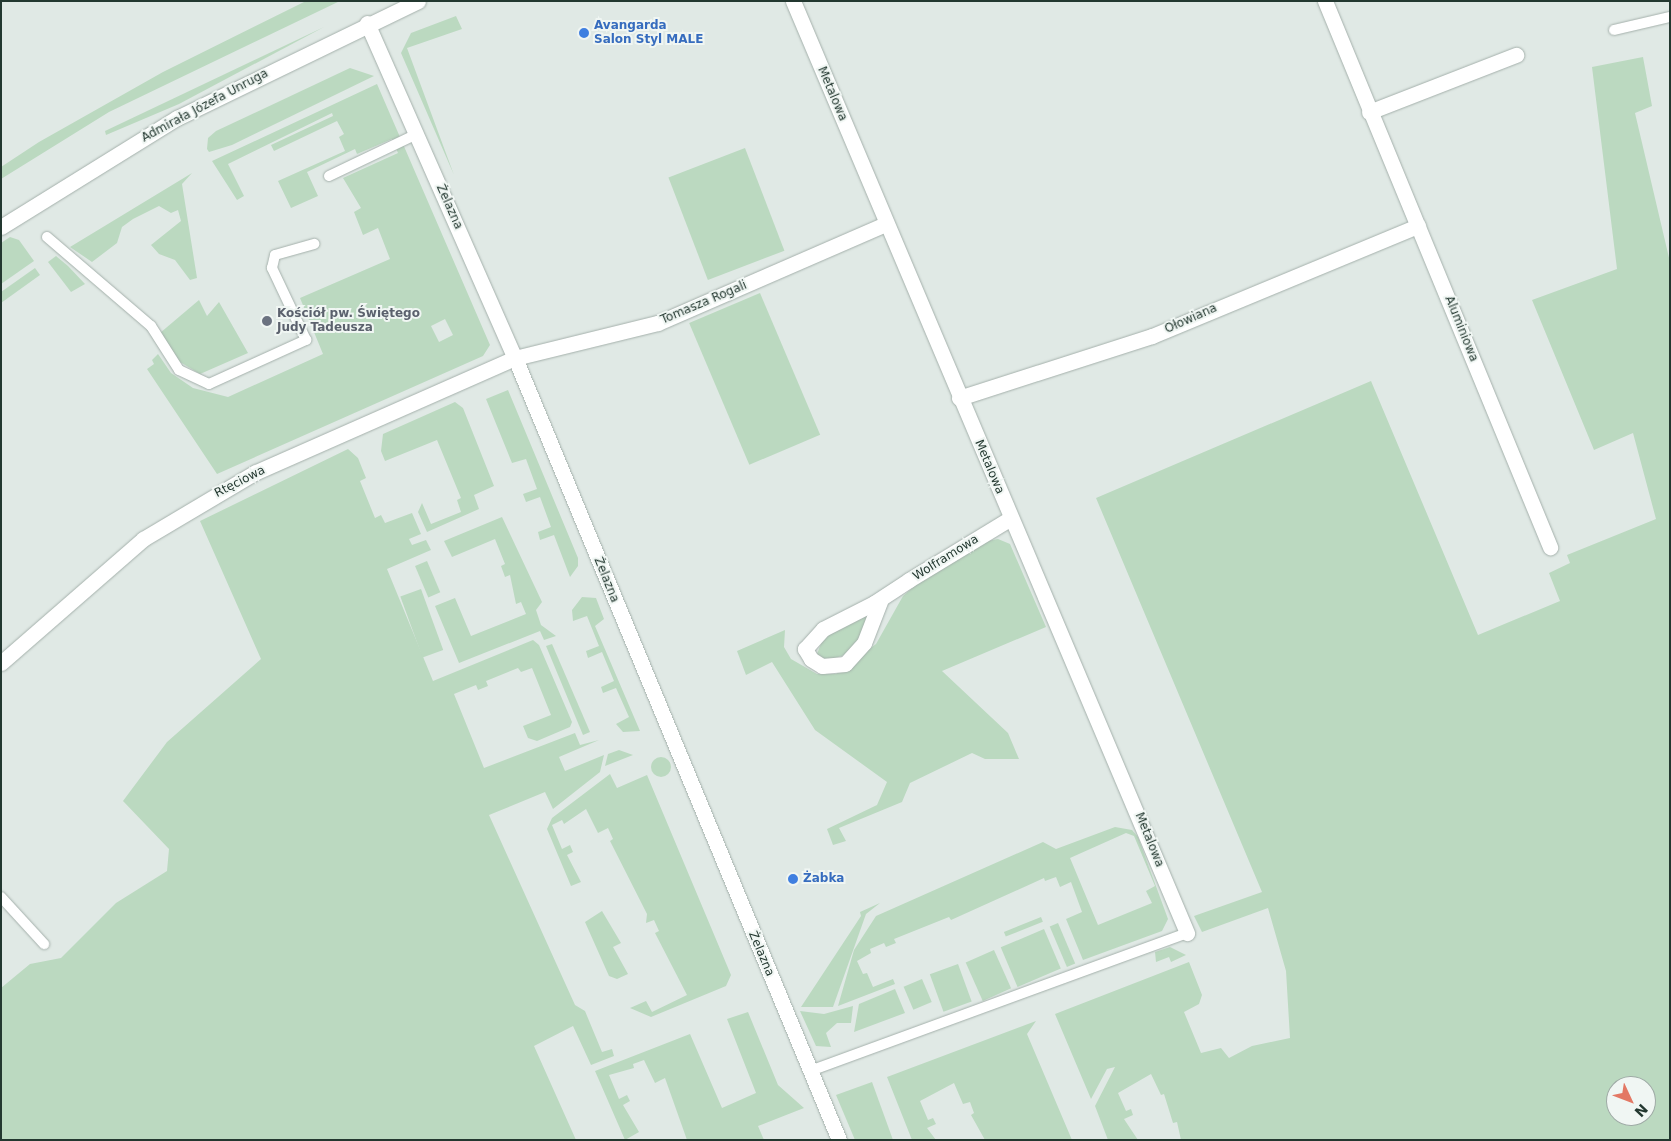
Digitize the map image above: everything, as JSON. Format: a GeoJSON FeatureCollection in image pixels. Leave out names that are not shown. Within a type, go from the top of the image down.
{"type":"FeatureCollection","features":[{"type":"Feature","properties":{"kind":"street","name":"Admirała Józefa Unruga"},"geometry":{"type":"LineString","coordinates":[[1,227],[177,118],[367,23],[418,1]]}},
{"type":"Feature","properties":{"kind":"street","name":"Metalowa"},"geometry":{"type":"LineString","coordinates":[[793,1],[959,398],[1187,933]]}},
{"type":"Feature","properties":{"kind":"street","name":"Aluminiowa"},"geometry":{"type":"LineString","coordinates":[[1325,1],[1368,112],[1418,226],[1550,547]]}},
{"type":"Feature","properties":{"kind":"street","name":"Żelazna"},"geometry":{"type":"LineString","coordinates":[[367,23],[515,358],[839,1140]]}},
{"type":"Feature","properties":{"kind":"street"},"geometry":{"type":"LineString","coordinates":[[1368,112],[1516,55]]}},
{"type":"Feature","properties":{"kind":"street","name":"Tomasza Rogali"},"geometry":{"type":"LineString","coordinates":[[515,358],[658,323],[886,224]]}},
{"type":"Feature","properties":{"kind":"street","name":"Ołowiana"},"geometry":{"type":"LineString","coordinates":[[959,398],[1152,336],[1418,226]]}},
{"type":"Feature","properties":{"kind":"street","name":"Rtęciowa"},"geometry":{"type":"LineString","coordinates":[[1,663],[143,539],[186,510],[256,472],[515,358]]}},
{"type":"Feature","properties":{"kind":"street","name":"Wolframowa"},"geometry":{"type":"LineString","coordinates":[[881,599],[864,643],[845,664],[822,666],[811,659],[805,649],[810,639],[881,599],[1011,518]]}},
{"type":"Feature","properties":{"kind":"lane"},"geometry":{"type":"LineString","coordinates":[[1614,30],[1670,17]]}},
{"type":"Feature","properties":{"kind":"lane"},"geometry":{"type":"LineString","coordinates":[[329,176],[417,134]]}},
{"type":"Feature","properties":{"kind":"lane"},"geometry":{"type":"LineString","coordinates":[[46,237],[151,326],[179,370],[209,384],[306,340],[272,268],[275,255],[314,244]]}},
{"type":"Feature","properties":{"kind":"lane"},"geometry":{"type":"LineString","coordinates":[[1,897],[44,944]]}},
{"type":"Feature","properties":{"kind":"lane"},"geometry":{"type":"LineString","coordinates":[[810,1071],[1187,933]]}},
{"type":"Feature","properties":{"kind":"green space"},"geometry":{"type":"Polygon","coordinates":[[[306,1],[340,1],[109,112],[1,179],[1,167],[39,142],[163,72],[306,1]]]}},
{"type":"Feature","properties":{"kind":"green space"},"geometry":{"type":"Polygon","coordinates":[[[456,16],[462,29],[407,48],[454,175],[401,53],[411,33],[456,16]]]}},
{"type":"Feature","properties":{"kind":"green space"},"geometry":{"type":"Polygon","coordinates":[[[324,27],[179,104],[106,135],[105,131],[324,27]]]}},
{"type":"Feature","properties":{"kind":"green space"},"geometry":{"type":"Polygon","coordinates":[[[1643,57],[1652,106],[1635,113],[1670,262],[1670,1140],[1181,1140],[1177,1122],[1173,1123],[1164,1094],[1161,1095],[1151,1074],[1118,1093],[1126,1111],[1131,1109],[1133,1115],[1124,1119],[1138,1140],[1108,1140],[1095,1106],[1115,1067],[1107,1069],[1091,1099],[1055,1014],[1189,962],[1202,995],[1199,1004],[1184,1012],[1201,1053],[1221,1048],[1229,1058],[1252,1046],[1290,1038],[1286,971],[1268,908],[1202,932],[1194,916],[1262,892],[1096,498],[1371,381],[1478,635],[1560,601],[1549,573],[1570,563],[1567,555],[1656,519],[1633,433],[1594,450],[1532,300],[1617,269],[1592,67],[1643,57]]]}},
{"type":"Feature","properties":{"kind":"green space"},"geometry":{"type":"Polygon","coordinates":[[[350,68],[374,76],[232,145],[209,152],[207,149],[208,138],[216,131],[350,68]]]}},
{"type":"Feature","properties":{"kind":"green space"},"geometry":{"type":"Polygon","coordinates":[[[377,84],[490,345],[483,356],[217,474],[147,369],[154,364],[152,360],[158,354],[171,373],[193,388],[228,397],[323,354],[300,298],[390,259],[378,228],[363,235],[354,212],[361,208],[343,178],[398,153],[392,139],[357,154],[355,149],[307,172],[318,196],[291,208],[278,181],[345,151],[339,137],[344,134],[337,121],[274,151],[271,145],[333,116],[332,113],[228,164],[244,196],[237,200],[212,161],[377,84]],[[445,319],[431,326],[439,342],[453,335],[445,319]]]}},
{"type":"Feature","properties":{"kind":"green space"},"geometry":{"type":"Polygon","coordinates":[[[745,148],[784,251],[708,280],[668,177],[745,148]]]}},
{"type":"Feature","properties":{"kind":"green space"},"geometry":{"type":"Polygon","coordinates":[[[192,173],[182,184],[197,278],[190,280],[175,260],[159,254],[151,245],[181,221],[178,210],[171,213],[159,206],[133,219],[122,227],[117,243],[92,262],[70,247],[192,173]]]}},
{"type":"Feature","properties":{"kind":"green space"},"geometry":{"type":"Polygon","coordinates":[[[10,237],[19,240],[34,261],[1,284],[1,243],[10,237]]]}},
{"type":"Feature","properties":{"kind":"green space"},"geometry":{"type":"Polygon","coordinates":[[[56,256],[85,284],[71,292],[48,262],[56,256]]]}},
{"type":"Feature","properties":{"kind":"green space"},"geometry":{"type":"Polygon","coordinates":[[[35,268],[40,275],[1,303],[1,292],[35,268]]]}},
{"type":"Feature","properties":{"kind":"green space"},"geometry":{"type":"Polygon","coordinates":[[[760,293],[820,435],[749,465],[689,323],[760,293]]]}},
{"type":"Feature","properties":{"kind":"green space"},"geometry":{"type":"Polygon","coordinates":[[[199,300],[207,316],[219,302],[248,353],[200,374],[180,362],[160,333],[199,300]]]}},
{"type":"Feature","properties":{"kind":"green space"},"geometry":{"type":"Polygon","coordinates":[[[508,390],[578,558],[578,566],[570,577],[554,535],[540,540],[538,532],[551,527],[540,497],[526,502],[523,494],[537,489],[526,459],[512,463],[486,399],[508,390]]]}},
{"type":"Feature","properties":{"kind":"green space"},"geometry":{"type":"Polygon","coordinates":[[[455,402],[463,408],[494,486],[474,495],[479,509],[427,532],[418,512],[422,503],[431,524],[461,512],[457,500],[461,498],[437,440],[385,461],[381,451],[383,434],[455,402]]]}},
{"type":"Feature","properties":{"kind":"green space"},"geometry":{"type":"Polygon","coordinates":[[[348,449],[358,458],[366,478],[360,481],[375,518],[381,515],[385,523],[412,513],[421,534],[409,539],[412,545],[426,540],[431,550],[387,569],[433,681],[533,640],[539,645],[572,722],[570,727],[537,741],[528,738],[523,726],[551,715],[532,668],[521,672],[518,668],[486,681],[488,686],[478,690],[476,685],[454,694],[484,768],[575,733],[580,745],[599,740],[559,757],[565,771],[604,755],[600,772],[553,809],[545,792],[489,815],[575,1005],[585,1011],[602,1052],[612,1049],[614,1056],[591,1065],[573,1026],[534,1046],[576,1140],[1,1140],[1,988],[30,964],[61,958],[116,903],[167,871],[169,849],[123,801],[167,742],[261,659],[200,521],[348,449]]]}},
{"type":"Feature","properties":{"kind":"green space"},"geometry":{"type":"Polygon","coordinates":[[[502,517],[542,602],[536,610],[541,625],[556,636],[544,640],[540,631],[459,663],[435,606],[455,598],[471,636],[526,614],[521,602],[516,604],[510,575],[505,577],[501,566],[505,564],[495,539],[452,557],[444,541],[502,517]]]}},
{"type":"Feature","properties":{"kind":"green space"},"geometry":{"type":"Polygon","coordinates":[[[998,539],[1010,544],[1046,627],[942,671],[1008,733],[1019,759],[985,759],[972,753],[910,783],[902,802],[839,828],[846,841],[833,845],[827,829],[877,805],[887,782],[815,730],[772,662],[746,675],[737,651],[785,630],[784,647],[791,659],[817,674],[836,674],[876,644],[903,596],[930,573],[982,542],[998,539]]]}},
{"type":"Feature","properties":{"kind":"green space"},"geometry":{"type":"Polygon","coordinates":[[[427,561],[440,592],[428,597],[415,566],[427,561]]]}},
{"type":"Feature","properties":{"kind":"green space"},"geometry":{"type":"Polygon","coordinates":[[[421,589],[443,650],[423,658],[400,597],[421,589]]]}},
{"type":"Feature","properties":{"kind":"green space"},"geometry":{"type":"Polygon","coordinates":[[[582,597],[596,598],[604,619],[595,626],[640,731],[623,732],[616,724],[629,717],[616,688],[603,693],[601,687],[614,681],[602,652],[588,658],[586,651],[599,646],[587,616],[573,621],[572,610],[582,597]]]}},
{"type":"Feature","properties":{"kind":"green space"},"geometry":{"type":"Polygon","coordinates":[[[868,616],[856,644],[844,655],[827,661],[817,654],[824,636],[853,619],[868,616]]]}},
{"type":"Feature","properties":{"kind":"green space"},"geometry":{"type":"Polygon","coordinates":[[[552,644],[590,732],[583,735],[546,646],[552,644]]]}},
{"type":"Feature","properties":{"kind":"green space"},"geometry":{"type":"Polygon","coordinates":[[[619,750],[633,755],[605,766],[608,754],[619,750]]]}},
{"type":"Feature","properties":{"kind":"green space"},"geometry":{"type":"Polygon","coordinates":[[[661,757],[668,760],[671,767],[668,774],[661,777],[654,774],[651,767],[654,760],[661,757]]]}},
{"type":"Feature","properties":{"kind":"green space"},"geometry":{"type":"Polygon","coordinates":[[[610,774],[617,788],[647,775],[731,975],[726,986],[651,1017],[630,1008],[646,1001],[652,1012],[687,995],[655,933],[659,931],[654,920],[646,923],[647,914],[610,841],[613,839],[608,828],[598,833],[586,809],[564,824],[562,820],[552,825],[562,849],[570,845],[573,852],[567,855],[581,882],[571,886],[547,829],[552,818],[610,774]]]}},
{"type":"Feature","properties":{"kind":"green space"},"geometry":{"type":"Polygon","coordinates":[[[1115,827],[1132,830],[1138,837],[1168,919],[1162,931],[1083,960],[1066,919],[1082,912],[1071,882],[1060,887],[1056,877],[1045,881],[1044,878],[951,920],[949,917],[894,939],[896,943],[886,947],[884,943],[870,949],[871,953],[857,961],[863,974],[867,973],[873,987],[893,979],[895,984],[838,1006],[854,950],[876,916],[1043,842],[1056,849],[1115,827]],[[1126,833],[1070,858],[1098,925],[1152,903],[1146,891],[1155,886],[1134,836],[1126,833]]]}},
{"type":"Feature","properties":{"kind":"green space"},"geometry":{"type":"Polygon","coordinates":[[[880,903],[866,914],[833,1007],[801,1007],[861,916],[860,912],[880,903]]]}},
{"type":"Feature","properties":{"kind":"green space"},"geometry":{"type":"Polygon","coordinates":[[[602,911],[621,943],[613,947],[628,974],[617,979],[609,976],[585,922],[602,911]]]}},
{"type":"Feature","properties":{"kind":"green space"},"geometry":{"type":"Polygon","coordinates":[[[1041,917],[1043,922],[1006,937],[1004,932],[1041,917]]]}},
{"type":"Feature","properties":{"kind":"green space"},"geometry":{"type":"Polygon","coordinates":[[[1058,923],[1075,964],[1067,967],[1050,927],[1058,923]]]}},
{"type":"Feature","properties":{"kind":"green space"},"geometry":{"type":"Polygon","coordinates":[[[1044,929],[1061,969],[1018,987],[1001,947],[1044,929]]]}},
{"type":"Feature","properties":{"kind":"green space"},"geometry":{"type":"Polygon","coordinates":[[[1170,947],[1186,955],[1171,962],[1169,957],[1156,962],[1155,952],[1170,947]]]}},
{"type":"Feature","properties":{"kind":"green space"},"geometry":{"type":"Polygon","coordinates":[[[994,950],[1011,988],[983,1001],[966,963],[994,950]]]}},
{"type":"Feature","properties":{"kind":"green space"},"geometry":{"type":"Polygon","coordinates":[[[958,964],[972,1002],[943,1012],[930,974],[958,964]]]}},
{"type":"Feature","properties":{"kind":"green space"},"geometry":{"type":"Polygon","coordinates":[[[922,979],[932,1002],[913,1010],[904,987],[922,979]]]}},
{"type":"Feature","properties":{"kind":"green space"},"geometry":{"type":"Polygon","coordinates":[[[895,989],[905,1013],[854,1032],[859,1004],[895,989]]]}},
{"type":"Feature","properties":{"kind":"green space"},"geometry":{"type":"Polygon","coordinates":[[[853,1006],[851,1023],[837,1023],[826,1033],[831,1047],[816,1046],[800,1011],[824,1014],[853,1006]]]}},
{"type":"Feature","properties":{"kind":"green space"},"geometry":{"type":"Polygon","coordinates":[[[748,1012],[778,1085],[804,1108],[758,1126],[764,1140],[687,1140],[665,1078],[655,1083],[644,1060],[633,1064],[634,1068],[609,1075],[619,1099],[627,1095],[630,1101],[623,1105],[639,1132],[625,1140],[595,1071],[690,1034],[722,1108],[756,1093],[727,1019],[748,1012]]]}},
{"type":"Feature","properties":{"kind":"green space"},"geometry":{"type":"Polygon","coordinates":[[[1036,1021],[1027,1034],[1072,1140],[985,1140],[971,1115],[974,1113],[970,1102],[963,1104],[954,1083],[920,1101],[928,1120],[933,1118],[936,1124],[927,1128],[936,1140],[912,1140],[887,1077],[1036,1021]]]}},
{"type":"Feature","properties":{"kind":"green space"},"geometry":{"type":"Polygon","coordinates":[[[872,1082],[893,1140],[855,1140],[836,1095],[872,1082]]]}},
{"type":"Feature","properties":{"kind":"place","name":"Avangarda Salon Styl MALE"},"geometry":{"type":"Point","coordinates":[584,33]}},
{"type":"Feature","properties":{"kind":"place","name":"Kościół pw. Świętego Judy Tadeusza"},"geometry":{"type":"Point","coordinates":[267,321]}},
{"type":"Feature","properties":{"kind":"place","name":"Żabka"},"geometry":{"type":"Point","coordinates":[793,879]}}]}
